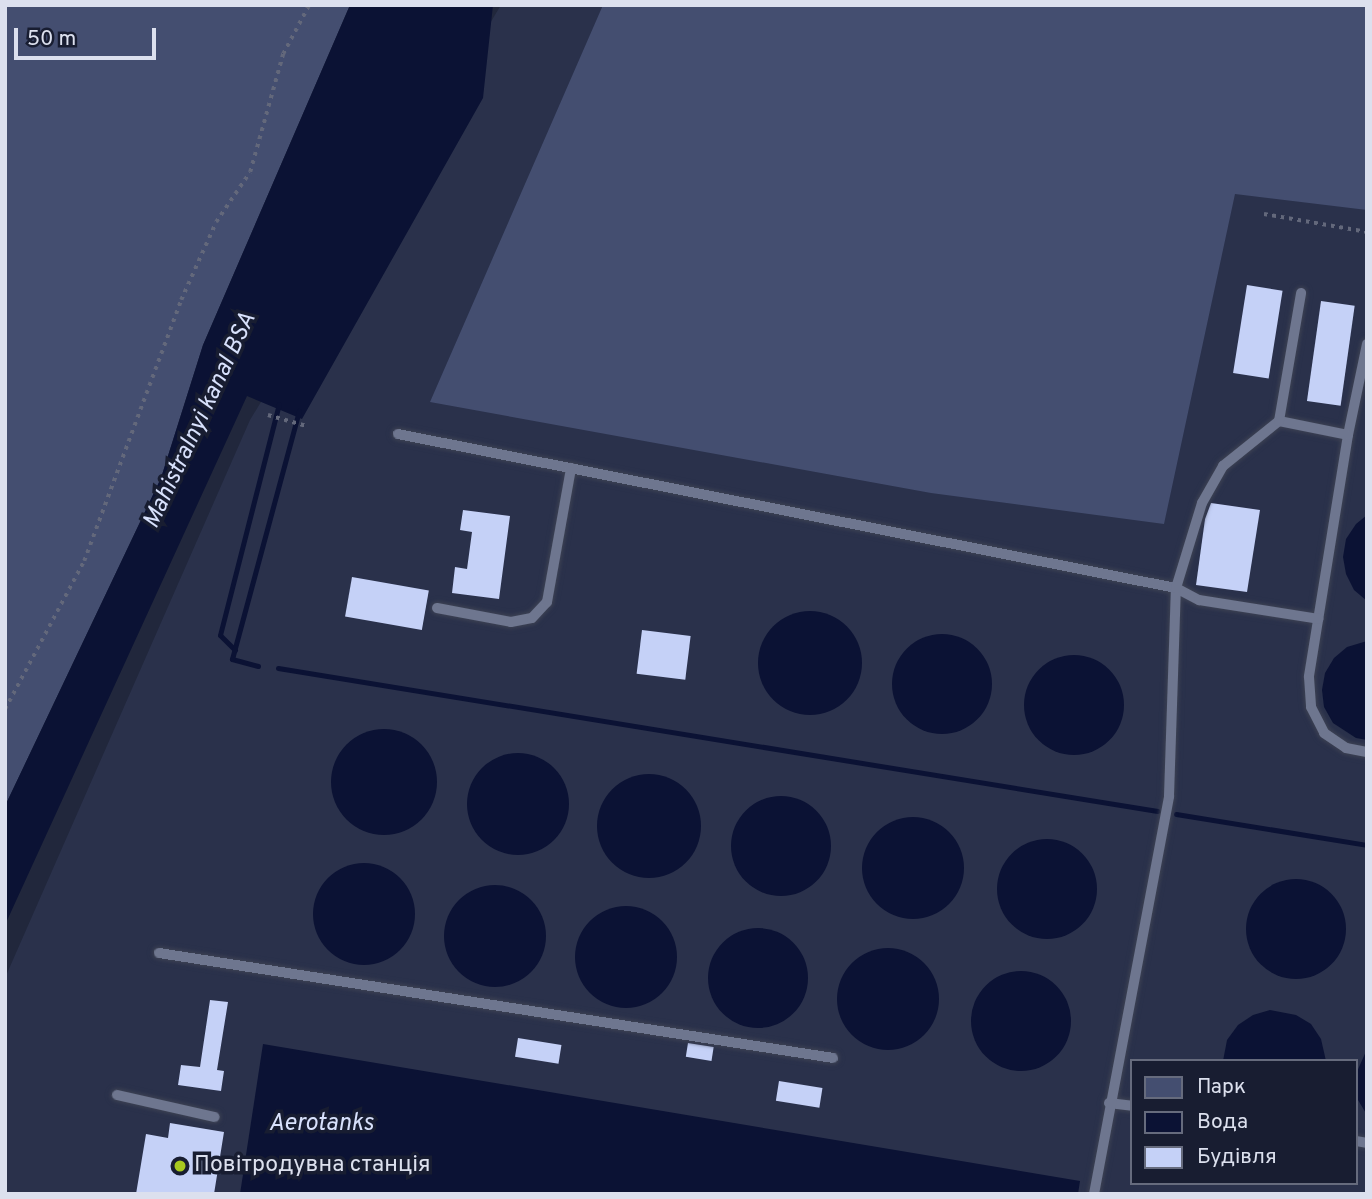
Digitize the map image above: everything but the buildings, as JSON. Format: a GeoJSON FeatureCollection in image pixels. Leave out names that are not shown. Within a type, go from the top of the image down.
{"type":"FeatureCollection","features":[{"type":"Feature","properties":{"kind":"lane"},"geometry":{"type":"LineString","coordinates":[[1094,1194],[1109,1103],[1169,796],[1176,588],[1202,503],[1223,466],[1279,421],[1301,293]]}},
{"type":"Feature","properties":{"kind":"lane"},"geometry":{"type":"LineString","coordinates":[[1367,345],[1348,435],[1309,677],[1311,707],[1324,733],[1346,748],[1367,752]]}},
{"type":"Feature","properties":{"kind":"lane"},"geometry":{"type":"LineString","coordinates":[[1279,421],[1348,435]]}},
{"type":"Feature","properties":{"kind":"lane"},"geometry":{"type":"LineString","coordinates":[[398,434],[1176,588],[1199,600],[1319,619]]}},
{"type":"Feature","properties":{"kind":"lane"},"geometry":{"type":"LineString","coordinates":[[437,608],[511,622],[533,618],[547,601],[571,468]]}},
{"type":"Feature","properties":{"kind":"lane"},"geometry":{"type":"LineString","coordinates":[[159,953],[833,1058]]}},
{"type":"Feature","properties":{"kind":"lane"},"geometry":{"type":"LineString","coordinates":[[117,1095],[215,1117]]}},
{"type":"Feature","properties":{"kind":"lane"},"geometry":{"type":"LineString","coordinates":[[1109,1103],[1130,1106]]}},
{"type":"Feature","properties":{"kind":"path"},"geometry":{"type":"LineString","coordinates":[[5,709],[84,561],[181,300],[216,222],[250,172],[283,54],[309,5]]}},
{"type":"Feature","properties":{"kind":"path"},"geometry":{"type":"LineString","coordinates":[[1264,214],[1367,232]]}},
{"type":"Feature","properties":{"kind":"path"},"geometry":{"type":"LineString","coordinates":[[268,415],[306,426]]}},
{"type":"Feature","properties":{"kind":"shaded area"},"geometry":{"type":"Polygon","coordinates":[[[501,5],[1367,5],[1367,1194],[5,1194],[5,978],[250,420],[501,5]]]}},
{"type":"Feature","properties":{"kind":"green space"},"geometry":{"type":"Polygon","coordinates":[[[5,5],[350,5],[203,345],[161,478],[5,806],[5,5]]]}},
{"type":"Feature","properties":{"kind":"green space"},"geometry":{"type":"Polygon","coordinates":[[[603,5],[1367,5],[1367,210],[1235,194],[1164,524],[931,493],[430,402],[603,5]]]}},
{"type":"Feature","properties":{"kind":"water","name":"Mahistralnyi kanal BSA"},"geometry":{"type":"Polygon","coordinates":[[[350,5],[493,5],[483,98],[302,419],[247,396],[5,925],[5,806],[161,478],[203,345],[350,5]]]}},
{"type":"Feature","properties":{"kind":"water"},"geometry":{"type":"Polygon","coordinates":[[[1367,515],[1367,601],[1354,590],[1346,574],[1343,557],[1346,539],[1356,524],[1367,515]]]}},
{"type":"Feature","properties":{"kind":"water"},"geometry":{"type":"Polygon","coordinates":[[[810,611],[830,615],[847,626],[858,643],[862,663],[858,683],[847,700],[830,711],[810,715],[790,711],[773,700],[762,683],[758,663],[762,643],[773,626],[790,615],[810,611]]]}},
{"type":"Feature","properties":{"kind":"water"},"geometry":{"type":"Polygon","coordinates":[[[932,634],[952,634],[978,648],[989,665],[992,684],[989,703],[978,720],[952,734],[932,734],[914,726],[900,712],[892,694],[892,674],[900,656],[914,642],[932,634]]]}},
{"type":"Feature","properties":{"kind":"water"},"geometry":{"type":"Polygon","coordinates":[[[1367,641],[1367,740],[1356,738],[1333,723],[1324,707],[1322,690],[1325,673],[1334,658],[1347,647],[1367,641]]]}},
{"type":"Feature","properties":{"kind":"water"},"geometry":{"type":"Polygon","coordinates":[[[1074,655],[1102,663],[1116,677],[1124,705],[1116,733],[1102,747],[1074,755],[1046,747],[1032,733],[1024,705],[1032,677],[1046,663],[1074,655]]]}},
{"type":"Feature","properties":{"kind":"water"},"geometry":{"type":"Polygon","coordinates":[[[384,729],[404,733],[422,744],[433,762],[437,782],[433,802],[422,820],[404,831],[384,835],[364,831],[346,820],[335,802],[331,782],[335,762],[346,744],[364,733],[384,729]]]}},
{"type":"Feature","properties":{"kind":"water"},"geometry":{"type":"Polygon","coordinates":[[[518,753],[538,757],[554,768],[565,784],[569,804],[565,824],[554,840],[538,851],[518,855],[498,851],[482,840],[471,824],[467,804],[471,784],[482,768],[498,757],[518,753]]]}},
{"type":"Feature","properties":{"kind":"water"},"geometry":{"type":"Polygon","coordinates":[[[649,774],[669,778],[692,797],[697,806],[701,826],[697,846],[678,869],[669,874],[649,878],[629,874],[606,855],[601,846],[597,826],[601,806],[620,783],[629,778],[649,774]]]}},
{"type":"Feature","properties":{"kind":"water"},"geometry":{"type":"Polygon","coordinates":[[[781,796],[800,800],[816,811],[827,827],[831,846],[827,865],[816,881],[800,892],[781,896],[762,892],[746,881],[735,865],[731,846],[735,827],[746,811],[762,800],[781,796]]]}},
{"type":"Feature","properties":{"kind":"water"},"geometry":{"type":"Polygon","coordinates":[[[913,817],[932,821],[949,832],[960,849],[964,868],[960,887],[949,904],[932,915],[913,919],[894,915],[877,904],[866,887],[862,868],[866,849],[877,832],[894,821],[913,817]]]}},
{"type":"Feature","properties":{"kind":"water"},"geometry":{"type":"Polygon","coordinates":[[[1047,839],[1066,843],[1082,854],[1093,870],[1097,889],[1093,908],[1082,924],[1066,935],[1047,939],[1028,935],[1012,924],[1001,908],[997,889],[1001,870],[1012,854],[1028,843],[1047,839]]]}},
{"type":"Feature","properties":{"kind":"water"},"geometry":{"type":"Polygon","coordinates":[[[364,863],[383,867],[400,878],[411,895],[415,914],[411,933],[400,950],[383,961],[364,965],[345,961],[328,950],[317,933],[313,914],[317,895],[328,878],[345,867],[364,863]]]}},
{"type":"Feature","properties":{"kind":"water"},"geometry":{"type":"Polygon","coordinates":[[[1296,879],[1315,883],[1332,893],[1342,910],[1346,929],[1342,948],[1332,965],[1315,975],[1296,979],[1277,975],[1260,965],[1250,948],[1246,929],[1250,910],[1260,893],[1277,883],[1296,879]]]}},
{"type":"Feature","properties":{"kind":"water"},"geometry":{"type":"Polygon","coordinates":[[[495,885],[524,893],[538,907],[546,936],[538,965],[524,979],[495,987],[466,979],[452,965],[444,936],[452,907],[466,893],[495,885]]]}},
{"type":"Feature","properties":{"kind":"water"},"geometry":{"type":"Polygon","coordinates":[[[626,906],[645,910],[662,921],[673,938],[677,957],[673,976],[662,993],[645,1004],[626,1008],[607,1004],[590,993],[579,976],[575,957],[579,938],[590,921],[607,910],[626,906]]]}},
{"type":"Feature","properties":{"kind":"water"},"geometry":{"type":"Polygon","coordinates":[[[758,928],[777,932],[794,942],[804,959],[808,978],[804,997],[794,1014],[777,1024],[758,1028],[739,1024],[722,1014],[712,997],[708,978],[712,959],[722,942],[739,932],[758,928]]]}},
{"type":"Feature","properties":{"kind":"water"},"geometry":{"type":"Polygon","coordinates":[[[888,948],[908,952],[924,963],[935,979],[939,999],[935,1019],[924,1035],[908,1046],[888,1050],[868,1046],[852,1035],[841,1019],[837,999],[841,979],[852,963],[868,952],[888,948]]]}},
{"type":"Feature","properties":{"kind":"water"},"geometry":{"type":"Polygon","coordinates":[[[1021,971],[1040,975],[1057,985],[1067,1002],[1071,1021],[1067,1040],[1057,1057],[1040,1067],[1021,1071],[1002,1067],[985,1057],[975,1040],[971,1021],[975,1002],[985,985],[1002,975],[1021,971]]]}},
{"type":"Feature","properties":{"kind":"water"},"geometry":{"type":"Polygon","coordinates":[[[1270,1010],[1296,1015],[1311,1024],[1321,1039],[1326,1059],[1223,1059],[1227,1040],[1238,1025],[1253,1015],[1270,1010]]]}},
{"type":"Feature","properties":{"kind":"water","name":"Aerotanks"},"geometry":{"type":"Polygon","coordinates":[[[263,1044],[1080,1181],[1078,1194],[240,1194],[263,1044]]]}},
{"type":"Feature","properties":{"kind":"water"},"geometry":{"type":"Polygon","coordinates":[[[1367,1049],[1367,1115],[1358,1100],[1358,1069],[1367,1049]]]}},
{"type":"Feature","properties":{"kind":"waterway"},"geometry":{"type":"LineString","coordinates":[[235,650],[220,635],[279,404]]}},
{"type":"Feature","properties":{"kind":"waterway"},"geometry":{"type":"LineString","coordinates":[[258,666],[232,659],[299,411]]}},
{"type":"Feature","properties":{"kind":"waterway"},"geometry":{"type":"LineString","coordinates":[[278,668],[1157,811]]}},
{"type":"Feature","properties":{"kind":"waterway"},"geometry":{"type":"LineString","coordinates":[[1176,814],[1367,845]]}},
{"type":"Feature","properties":{"kind":"place","name":"Повітродувна станція"},"geometry":{"type":"Point","coordinates":[180,1166]}}]}
